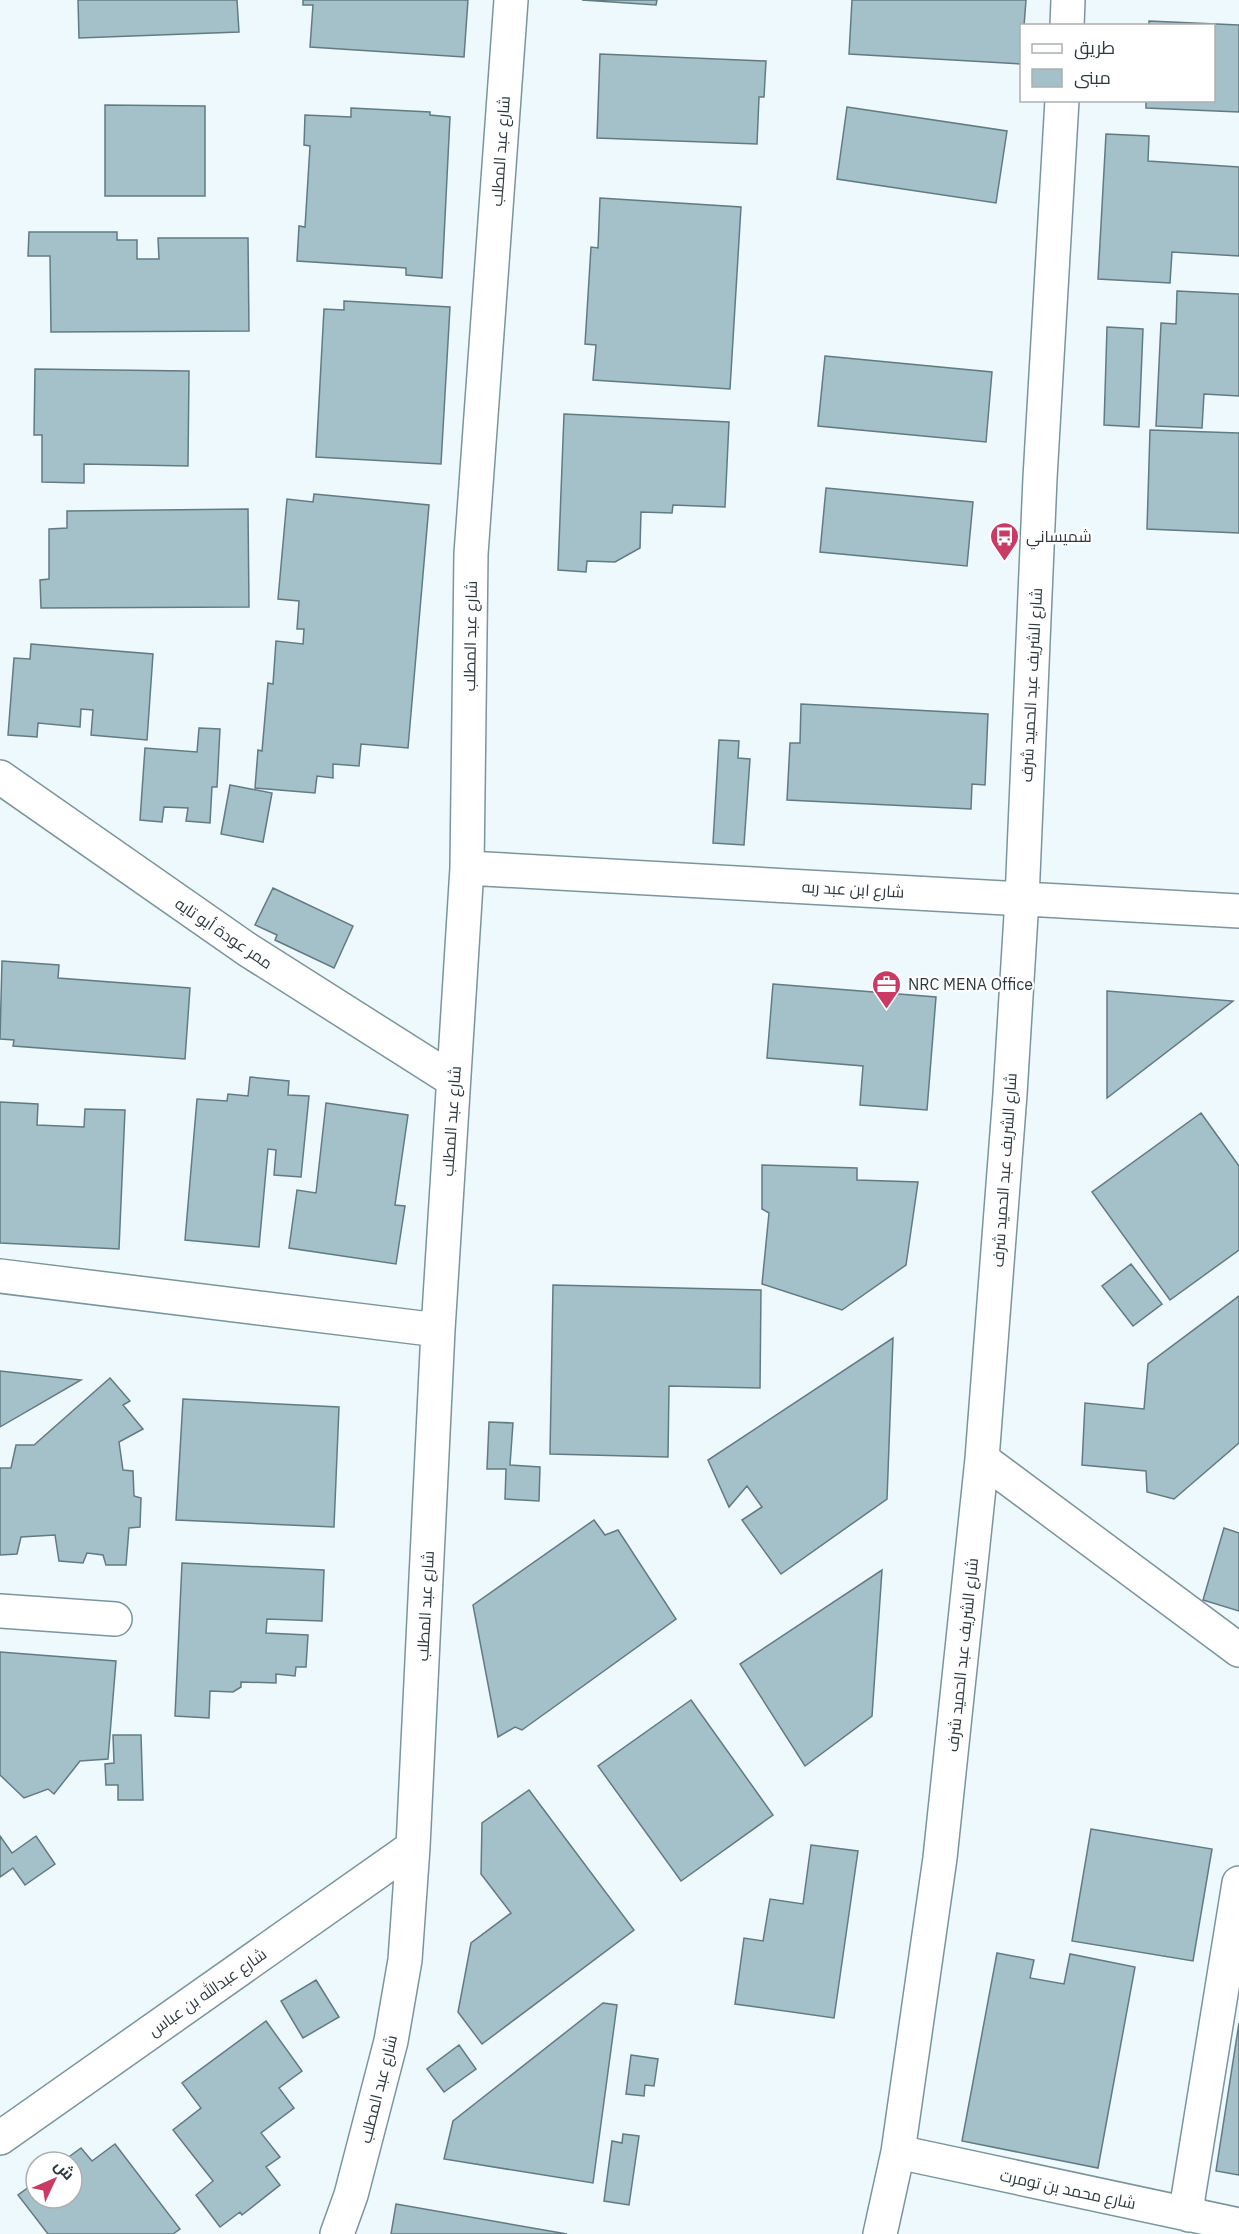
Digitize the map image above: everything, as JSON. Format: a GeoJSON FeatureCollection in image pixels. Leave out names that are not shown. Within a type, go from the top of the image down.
{"type":"FeatureCollection","features":[{"type":"Feature","properties":{"kind":"street","name":"شارع عبد المطلب"},"geometry":{"type":"LineString","coordinates":[[338,2234],[351,2195],[391,2041],[405,1960],[413,1847],[438,1330],[467,868],[471,554],[511,0]]}},
{"type":"Feature","properties":{"kind":"street"},"geometry":{"type":"LineString","coordinates":[[1067,24],[1068,0]]}},
{"type":"Feature","properties":{"kind":"street","name":"شارع الشريف عبد الحميد شرف"},"geometry":{"type":"LineString","coordinates":[[880,2234],[898,2152],[940,1858],[982,1459],[1022,899],[1039,502],[1062,102]]}},
{"type":"Feature","properties":{"kind":"street","name":"ممر عودة أبو تايه"},"geometry":{"type":"LineString","coordinates":[[0,777],[248,950],[453,1080]]}},
{"type":"Feature","properties":{"kind":"street","name":"شارع ابن عبد ربه"},"geometry":{"type":"LineString","coordinates":[[467,868],[1239,911]]}},
{"type":"Feature","properties":{"kind":"street"},"geometry":{"type":"LineString","coordinates":[[0,1276],[438,1330]]}},
{"type":"Feature","properties":{"kind":"street"},"geometry":{"type":"LineString","coordinates":[[982,1459],[1239,1650]]}},
{"type":"Feature","properties":{"kind":"street"},"geometry":{"type":"LineString","coordinates":[[0,1611],[115,1619]]}},
{"type":"Feature","properties":{"kind":"street","name":"شارع عبدالله بن عباس"},"geometry":{"type":"LineString","coordinates":[[0,2138],[413,1847]]}},
{"type":"Feature","properties":{"kind":"street"},"geometry":{"type":"LineString","coordinates":[[1189,2215],[1188,2198],[1239,1883]]}},
{"type":"Feature","properties":{"kind":"street","name":"شارع محمد بن تومرت"},"geometry":{"type":"LineString","coordinates":[[898,2152],[1239,2225]]}},
{"type":"Feature","properties":{"kind":"building"},"geometry":{"type":"Polygon","coordinates":[[[78,0],[237,0],[239,32],[79,38],[78,0]]]}},
{"type":"Feature","properties":{"kind":"building"},"geometry":{"type":"Polygon","coordinates":[[[303,0],[468,0],[464,57],[310,47],[313,5],[303,5],[303,0]]]}},
{"type":"Feature","properties":{"kind":"building"},"geometry":{"type":"Polygon","coordinates":[[[582,0],[657,0],[656,5],[582,0]]]}},
{"type":"Feature","properties":{"kind":"building"},"geometry":{"type":"Polygon","coordinates":[[[852,0],[1026,0],[1024,24],[1020,24],[1020,64],[849,54],[852,0]]]}},
{"type":"Feature","properties":{"kind":"building"},"geometry":{"type":"Polygon","coordinates":[[[1149,21],[1239,25],[1239,112],[1146,108],[1146,102],[1215,102],[1215,24],[1149,24],[1149,21]]]}},
{"type":"Feature","properties":{"kind":"building"},"geometry":{"type":"Polygon","coordinates":[[[600,54],[766,61],[764,97],[759,97],[757,144],[597,138],[600,54]]]}},
{"type":"Feature","properties":{"kind":"building"},"geometry":{"type":"Polygon","coordinates":[[[105,105],[205,106],[205,196],[105,196],[105,105]]]}},
{"type":"Feature","properties":{"kind":"building"},"geometry":{"type":"Polygon","coordinates":[[[847,107],[1007,131],[996,203],[837,179],[847,107]]]}},
{"type":"Feature","properties":{"kind":"building"},"geometry":{"type":"Polygon","coordinates":[[[351,108],[430,112],[430,115],[450,117],[442,278],[406,275],[406,268],[297,261],[299,226],[305,227],[310,146],[304,145],[305,115],[351,117],[351,108]]]}},
{"type":"Feature","properties":{"kind":"building"},"geometry":{"type":"Polygon","coordinates":[[[1106,134],[1149,136],[1148,161],[1239,167],[1239,256],[1172,252],[1170,283],[1098,279],[1106,134]]]}},
{"type":"Feature","properties":{"kind":"building"},"geometry":{"type":"Polygon","coordinates":[[[600,198],[741,207],[730,389],[593,380],[596,345],[585,344],[591,247],[598,248],[600,198]]]}},
{"type":"Feature","properties":{"kind":"building"},"geometry":{"type":"Polygon","coordinates":[[[29,232],[117,232],[117,240],[137,240],[137,259],[159,259],[158,238],[248,238],[249,331],[51,332],[50,256],[28,256],[29,232]]]}},
{"type":"Feature","properties":{"kind":"building"},"geometry":{"type":"Polygon","coordinates":[[[1177,291],[1239,294],[1239,396],[1204,394],[1202,428],[1156,426],[1161,323],[1176,324],[1177,291]]]}},
{"type":"Feature","properties":{"kind":"building"},"geometry":{"type":"Polygon","coordinates":[[[344,301],[450,307],[441,464],[316,457],[324,309],[344,310],[344,301]]]}},
{"type":"Feature","properties":{"kind":"building"},"geometry":{"type":"Polygon","coordinates":[[[1107,327],[1143,329],[1139,427],[1104,425],[1107,327]]]}},
{"type":"Feature","properties":{"kind":"building"},"geometry":{"type":"Polygon","coordinates":[[[825,356],[992,372],[986,442],[818,426],[825,356]]]}},
{"type":"Feature","properties":{"kind":"building"},"geometry":{"type":"Polygon","coordinates":[[[35,369],[189,371],[188,466],[84,464],[84,483],[42,482],[42,435],[34,435],[35,369]]]}},
{"type":"Feature","properties":{"kind":"building"},"geometry":{"type":"Polygon","coordinates":[[[564,414],[729,422],[725,507],[673,505],[672,513],[641,512],[640,548],[615,562],[587,561],[586,572],[558,570],[564,414]]]}},
{"type":"Feature","properties":{"kind":"building"},"geometry":{"type":"Polygon","coordinates":[[[1150,430],[1239,433],[1239,533],[1147,529],[1150,430]]]}},
{"type":"Feature","properties":{"kind":"building"},"geometry":{"type":"Polygon","coordinates":[[[826,488],[973,502],[967,566],[820,552],[826,488]]]}},
{"type":"Feature","properties":{"kind":"building"},"geometry":{"type":"Polygon","coordinates":[[[314,494],[429,505],[408,748],[361,744],[359,766],[333,764],[333,778],[317,776],[315,793],[255,788],[258,750],[262,751],[268,683],[273,684],[276,641],[303,644],[304,629],[297,629],[299,601],[278,599],[287,499],[313,502],[314,494]]]}},
{"type":"Feature","properties":{"kind":"building"},"geometry":{"type":"Polygon","coordinates":[[[248,509],[249,607],[41,608],[40,580],[49,579],[49,529],[67,528],[67,511],[248,509]]]}},
{"type":"Feature","properties":{"kind":"building"},"geometry":{"type":"Polygon","coordinates":[[[31,644],[153,654],[147,740],[91,735],[93,710],[81,709],[80,727],[38,723],[37,737],[8,735],[14,658],[30,659],[31,644]]]}},
{"type":"Feature","properties":{"kind":"building"},"geometry":{"type":"Polygon","coordinates":[[[801,704],[988,714],[985,785],[972,784],[971,809],[787,800],[790,743],[800,743],[801,704]]]}},
{"type":"Feature","properties":{"kind":"building"},"geometry":{"type":"Polygon","coordinates":[[[199,728],[220,729],[217,787],[212,787],[210,823],[186,821],[188,808],[164,807],[162,822],[140,820],[145,748],[197,752],[199,728]]]}},
{"type":"Feature","properties":{"kind":"building"},"geometry":{"type":"Polygon","coordinates":[[[719,740],[739,741],[738,758],[750,759],[744,845],[713,843],[719,740]]]}},
{"type":"Feature","properties":{"kind":"building"},"geometry":{"type":"Polygon","coordinates":[[[230,785],[272,793],[263,842],[221,834],[230,785]]]}},
{"type":"Feature","properties":{"kind":"building"},"geometry":{"type":"Polygon","coordinates":[[[273,888],[353,926],[334,968],[275,940],[277,935],[255,925],[273,888]]]}},
{"type":"Feature","properties":{"kind":"building"},"geometry":{"type":"Polygon","coordinates":[[[2,961],[59,965],[58,978],[190,988],[185,1059],[13,1046],[14,1040],[0,1039],[2,961]]]}},
{"type":"Feature","properties":{"kind":"building"},"geometry":{"type":"Polygon","coordinates":[[[773,984],[936,997],[927,1110],[860,1105],[863,1066],[767,1058],[773,984]]]}},
{"type":"Feature","properties":{"kind":"building"},"geometry":{"type":"Polygon","coordinates":[[[1107,991],[1233,1001],[1107,1098],[1107,991]]]}},
{"type":"Feature","properties":{"kind":"building"},"geometry":{"type":"Polygon","coordinates":[[[250,1077],[289,1081],[288,1095],[309,1096],[301,1177],[274,1175],[276,1150],[268,1149],[259,1247],[185,1240],[197,1099],[227,1101],[228,1094],[248,1096],[250,1077]]]}},
{"type":"Feature","properties":{"kind":"building"},"geometry":{"type":"Polygon","coordinates":[[[0,1102],[38,1104],[37,1125],[84,1127],[85,1109],[125,1110],[119,1249],[0,1243],[0,1102]]]}},
{"type":"Feature","properties":{"kind":"building"},"geometry":{"type":"Polygon","coordinates":[[[326,1103],[408,1115],[395,1205],[405,1206],[396,1264],[289,1248],[297,1190],[316,1193],[326,1103]]]}},
{"type":"Feature","properties":{"kind":"building"},"geometry":{"type":"Polygon","coordinates":[[[1201,1113],[1239,1166],[1239,1250],[1170,1300],[1092,1192],[1201,1113]]]}},
{"type":"Feature","properties":{"kind":"building"},"geometry":{"type":"Polygon","coordinates":[[[762,1165],[857,1168],[857,1180],[918,1182],[906,1265],[842,1310],[762,1284],[769,1213],[762,1209],[762,1165]]]}},
{"type":"Feature","properties":{"kind":"building"},"geometry":{"type":"Polygon","coordinates":[[[1131,1264],[1162,1304],[1133,1326],[1102,1286],[1131,1264]]]}},
{"type":"Feature","properties":{"kind":"building"},"geometry":{"type":"Polygon","coordinates":[[[553,1285],[761,1290],[760,1388],[669,1386],[668,1457],[550,1454],[553,1285]]]}},
{"type":"Feature","properties":{"kind":"building"},"geometry":{"type":"Polygon","coordinates":[[[1239,1296],[1239,1443],[1174,1499],[1147,1492],[1146,1471],[1082,1465],[1085,1403],[1144,1409],[1148,1364],[1239,1296]]]}},
{"type":"Feature","properties":{"kind":"building"},"geometry":{"type":"Polygon","coordinates":[[[893,1338],[887,1499],[781,1574],[742,1520],[762,1507],[747,1486],[729,1507],[708,1460],[893,1338]]]}},
{"type":"Feature","properties":{"kind":"building"},"geometry":{"type":"Polygon","coordinates":[[[0,1371],[81,1380],[0,1427],[0,1371]]]}},
{"type":"Feature","properties":{"kind":"building"},"geometry":{"type":"Polygon","coordinates":[[[110,1378],[130,1401],[123,1405],[143,1429],[119,1442],[123,1470],[133,1471],[134,1496],[141,1498],[140,1527],[129,1528],[126,1565],[106,1565],[103,1555],[87,1553],[83,1563],[59,1561],[55,1535],[21,1537],[17,1554],[0,1555],[0,1468],[11,1468],[16,1445],[34,1445],[110,1378]]]}},
{"type":"Feature","properties":{"kind":"building"},"geometry":{"type":"Polygon","coordinates":[[[183,1399],[339,1407],[334,1527],[176,1520],[183,1399]]]}},
{"type":"Feature","properties":{"kind":"building"},"geometry":{"type":"Polygon","coordinates":[[[489,1422],[513,1423],[510,1465],[540,1467],[539,1501],[505,1499],[506,1469],[487,1469],[489,1422]]]}},
{"type":"Feature","properties":{"kind":"building"},"geometry":{"type":"Polygon","coordinates":[[[594,1520],[605,1535],[618,1530],[676,1619],[522,1730],[515,1727],[498,1737],[473,1605],[594,1520]]]}},
{"type":"Feature","properties":{"kind":"building"},"geometry":{"type":"Polygon","coordinates":[[[1224,1528],[1239,1533],[1239,1611],[1203,1600],[1224,1528]]]}},
{"type":"Feature","properties":{"kind":"building"},"geometry":{"type":"Polygon","coordinates":[[[182,1563],[324,1570],[322,1621],[267,1619],[266,1633],[308,1635],[306,1667],[296,1667],[295,1676],[276,1674],[276,1683],[241,1682],[241,1687],[233,1692],[210,1691],[209,1718],[175,1716],[182,1563]]]}},
{"type":"Feature","properties":{"kind":"building"},"geometry":{"type":"Polygon","coordinates":[[[882,1570],[872,1716],[805,1766],[740,1664],[882,1570]]]}},
{"type":"Feature","properties":{"kind":"building"},"geometry":{"type":"Polygon","coordinates":[[[0,1652],[116,1661],[108,1759],[80,1761],[54,1794],[48,1789],[24,1798],[0,1775],[0,1652]]]}},
{"type":"Feature","properties":{"kind":"building"},"geometry":{"type":"Polygon","coordinates":[[[691,1700],[773,1815],[681,1881],[598,1766],[691,1700]]]}},
{"type":"Feature","properties":{"kind":"building"},"geometry":{"type":"Polygon","coordinates":[[[113,1735],[141,1735],[143,1800],[118,1800],[118,1785],[106,1785],[105,1764],[114,1763],[113,1735]]]}},
{"type":"Feature","properties":{"kind":"building"},"geometry":{"type":"Polygon","coordinates":[[[529,1790],[634,1930],[482,2044],[458,2012],[471,1943],[511,1913],[481,1874],[482,1823],[529,1790]]]}},
{"type":"Feature","properties":{"kind":"building"},"geometry":{"type":"Polygon","coordinates":[[[1091,1829],[1212,1849],[1193,1961],[1072,1941],[1091,1829]]]}},
{"type":"Feature","properties":{"kind":"building"},"geometry":{"type":"Polygon","coordinates":[[[0,1836],[12,1853],[36,1836],[55,1864],[25,1885],[13,1868],[0,1877],[0,1836]]]}},
{"type":"Feature","properties":{"kind":"building"},"geometry":{"type":"Polygon","coordinates":[[[811,1845],[858,1851],[834,2018],[735,2004],[744,1938],[763,1941],[770,1899],[803,1904],[811,1845]]]}},
{"type":"Feature","properties":{"kind":"building"},"geometry":{"type":"Polygon","coordinates":[[[997,1953],[1034,1960],[1030,1978],[1064,1984],[1070,1954],[1135,1967],[1098,2168],[962,2141],[997,1953]]]}},
{"type":"Feature","properties":{"kind":"building"},"geometry":{"type":"Polygon","coordinates":[[[316,1980],[339,2017],[303,2038],[281,2001],[316,1980]]]}},
{"type":"Feature","properties":{"kind":"building"},"geometry":{"type":"Polygon","coordinates":[[[603,2003],[617,2005],[593,2183],[444,2159],[453,2121],[603,2003]]]}},
{"type":"Feature","properties":{"kind":"building"},"geometry":{"type":"Polygon","coordinates":[[[266,2021],[302,2071],[279,2088],[294,2108],[261,2133],[280,2157],[266,2167],[280,2185],[242,2215],[240,2212],[220,2227],[196,2195],[213,2181],[173,2130],[201,2108],[182,2083],[266,2021]]]}},
{"type":"Feature","properties":{"kind":"building"},"geometry":{"type":"Polygon","coordinates":[[[1239,2023],[1239,2175],[1216,2171],[1239,2023]]]}},
{"type":"Feature","properties":{"kind":"building"},"geometry":{"type":"Polygon","coordinates":[[[459,2045],[476,2069],[444,2092],[427,2069],[459,2045]]]}},
{"type":"Feature","properties":{"kind":"building"},"geometry":{"type":"Polygon","coordinates":[[[631,2055],[658,2059],[654,2086],[645,2085],[644,2096],[626,2094],[631,2055]]]}},
{"type":"Feature","properties":{"kind":"building"},"geometry":{"type":"Polygon","coordinates":[[[623,2134],[639,2136],[629,2205],[604,2201],[612,2141],[622,2143],[623,2134]]]}},
{"type":"Feature","properties":{"kind":"building"},"geometry":{"type":"Polygon","coordinates":[[[115,2144],[180,2229],[173,2234],[48,2234],[30,2210],[84,2210],[84,2152],[92,2161],[115,2144]]]}},
{"type":"Feature","properties":{"kind":"building"},"geometry":{"type":"Polygon","coordinates":[[[24,2191],[24,2203],[18,2195],[24,2191]]]}},
{"type":"Feature","properties":{"kind":"building"},"geometry":{"type":"Polygon","coordinates":[[[396,2204],[567,2234],[391,2234],[396,2204]]]}},
{"type":"Feature","properties":{"kind":"place","name":"شميساني"},"geometry":{"type":"Point","coordinates":[1005,562]}},
{"type":"Feature","properties":{"kind":"place","name":"NRC MENA Office"},"geometry":{"type":"Point","coordinates":[887,1010]}}]}
